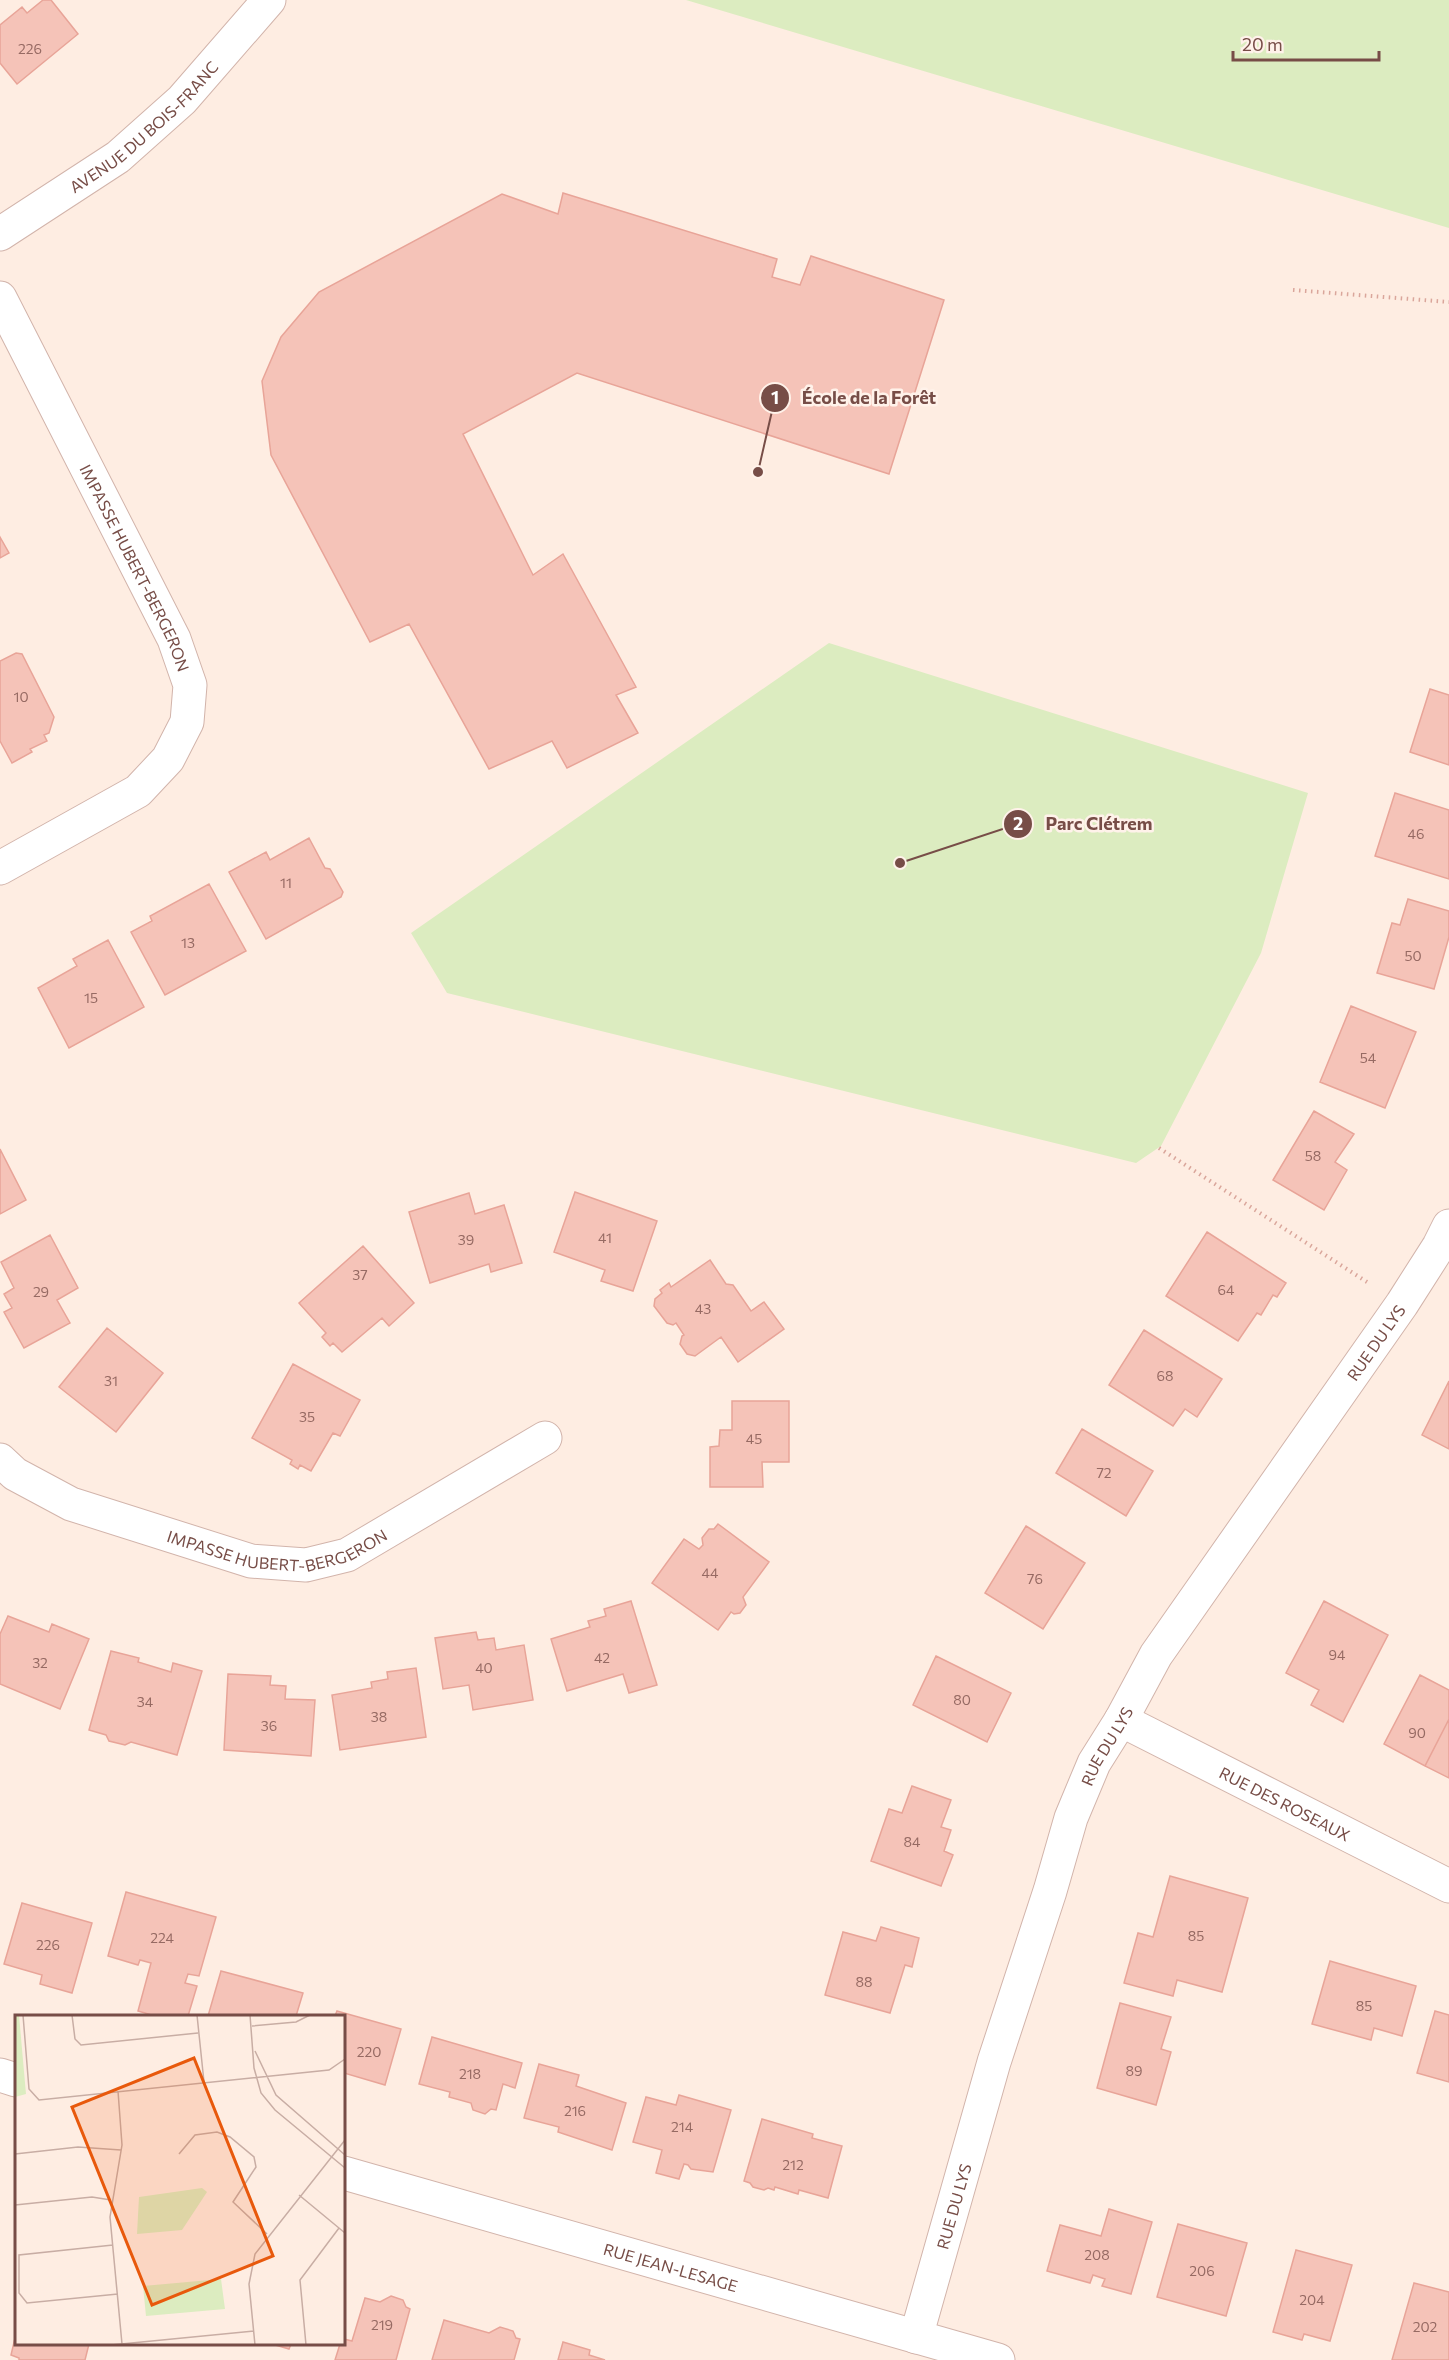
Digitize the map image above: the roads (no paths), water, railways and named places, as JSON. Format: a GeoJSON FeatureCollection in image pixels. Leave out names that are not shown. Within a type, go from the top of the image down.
{"type":"FeatureCollection","features":[{"type":"Feature","properties":{"kind":"street","name":"AVENUE DU BOIS-FRANC"},"geometry":{"type":"LineString","coordinates":[[0,234],[118,157],[182,100],[269,0]]}},
{"type":"Feature","properties":{"kind":"street","name":"IMPASSE HUBERT-BERGERON"},"geometry":{"type":"LineString","coordinates":[[0,298],[174,639],[190,685],[187,722],[168,759],[138,791],[0,868]]}},
{"type":"Feature","properties":{"kind":"street","name":"RUE DU LYS"},"geometry":{"type":"LineString","coordinates":[[916,2337],[994,2062],[1050,1891],[1071,1818],[1094,1763],[1121,1720],[1156,1655],[1446,1242]]}},
{"type":"Feature","properties":{"kind":"street","name":"IMPASSE HUBERT-BERGERON"},"geometry":{"type":"LineString","coordinates":[[0,1460],[15,1474],[70,1504],[251,1561],[306,1565],[347,1555],[545,1438]]}},
{"type":"Feature","properties":{"kind":"street","name":"RUE DES ROSEAUX"},"geometry":{"type":"LineString","coordinates":[[1121,1720],[1449,1886]]}},
{"type":"Feature","properties":{"kind":"street"},"geometry":{"type":"LineString","coordinates":[[0,2075],[15,2080]]}},
{"type":"Feature","properties":{"kind":"street","name":"RUE JEAN-LESAGE"},"geometry":{"type":"LineString","coordinates":[[345,2174],[998,2360]]}},
{"type":"Feature","properties":{"kind":"place","name":"École de la Forêt"},"geometry":{"type":"Point","coordinates":[758,472]}},
{"type":"Feature","properties":{"kind":"place","name":"Parc Clétrem"},"geometry":{"type":"Point","coordinates":[900,863]}}]}
